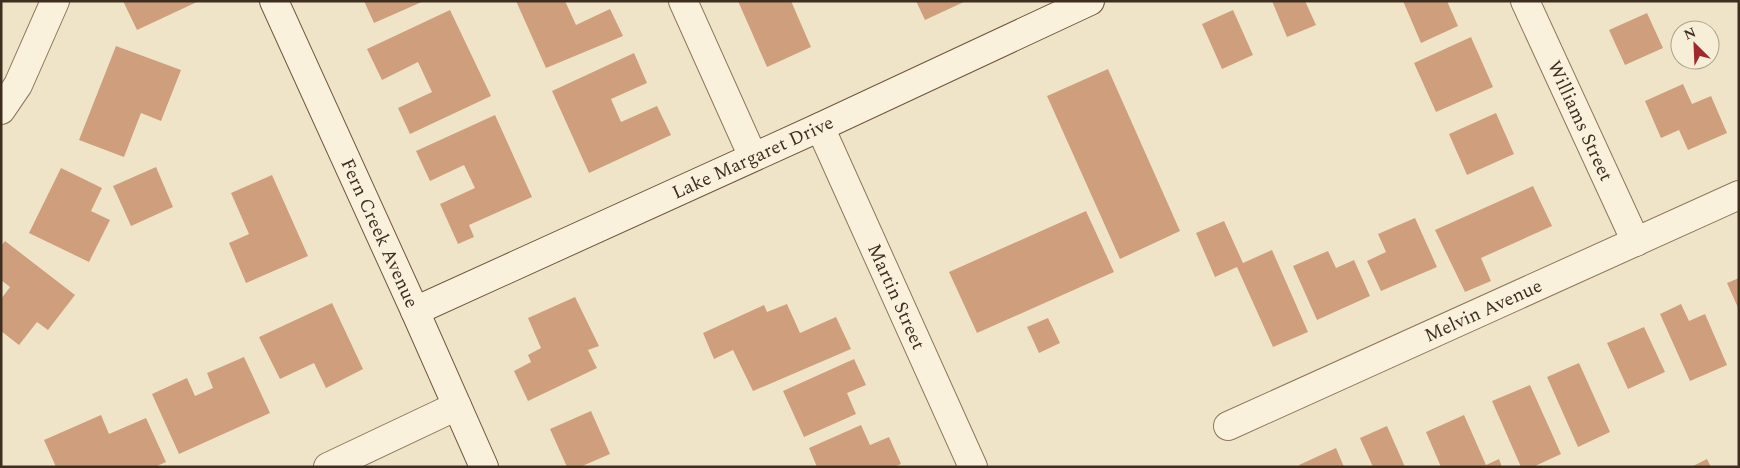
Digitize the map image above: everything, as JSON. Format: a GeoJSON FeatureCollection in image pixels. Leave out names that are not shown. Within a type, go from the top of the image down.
{"type":"FeatureCollection","features":[{"type":"Feature","properties":{"kind":"street"},"geometry":{"type":"LineString","coordinates":[[1,110],[18,85],[55,1]]}},
{"type":"Feature","properties":{"kind":"street","name":"Fern Creek Avenue"},"geometry":{"type":"LineString","coordinates":[[274,1],[484,467]]}},
{"type":"Feature","properties":{"kind":"street"},"geometry":{"type":"LineString","coordinates":[[683,1],[754,157]]}},
{"type":"Feature","properties":{"kind":"street","name":"Lake Margaret Drive"},"geometry":{"type":"LineString","coordinates":[[415,311],[820,127],[1090,1]]}},
{"type":"Feature","properties":{"kind":"street","name":"Williams Street"},"geometry":{"type":"LineString","coordinates":[[1525,1],[1636,242]]}},
{"type":"Feature","properties":{"kind":"street","name":"Martin Street"},"geometry":{"type":"LineString","coordinates":[[820,127],[973,467]]}},
{"type":"Feature","properties":{"kind":"street","name":"Melvin Avenue"},"geometry":{"type":"LineString","coordinates":[[1228,426],[1739,195]]}},
{"type":"Feature","properties":{"kind":"street"},"geometry":{"type":"LineString","coordinates":[[328,467],[457,406]]}},
{"type":"Feature","properties":{"kind":"building"},"geometry":{"type":"Polygon","coordinates":[[[123,1],[199,1],[137,30],[123,1]]]}},
{"type":"Feature","properties":{"kind":"building"},"geometry":{"type":"Polygon","coordinates":[[[364,1],[424,1],[374,23],[364,1]]]}},
{"type":"Feature","properties":{"kind":"building"},"geometry":{"type":"Polygon","coordinates":[[[516,1],[565,1],[576,25],[610,9],[623,36],[546,68],[516,1]]]}},
{"type":"Feature","properties":{"kind":"building"},"geometry":{"type":"Polygon","coordinates":[[[738,1],[791,1],[811,47],[767,67],[738,1]]]}},
{"type":"Feature","properties":{"kind":"building"},"geometry":{"type":"Polygon","coordinates":[[[916,1],[966,1],[925,20],[916,1]]]}},
{"type":"Feature","properties":{"kind":"building"},"geometry":{"type":"Polygon","coordinates":[[[1272,1],[1305,1],[1316,25],[1287,37],[1272,1]]]}},
{"type":"Feature","properties":{"kind":"building"},"geometry":{"type":"Polygon","coordinates":[[[1403,1],[1447,1],[1458,26],[1421,43],[1403,1]]]}},
{"type":"Feature","properties":{"kind":"building"},"geometry":{"type":"Polygon","coordinates":[[[450,10],[491,96],[410,134],[398,108],[432,92],[418,62],[382,80],[367,49],[450,10]]]}},
{"type":"Feature","properties":{"kind":"building"},"geometry":{"type":"Polygon","coordinates":[[[1233,10],[1253,55],[1222,69],[1202,24],[1233,10]]]}},
{"type":"Feature","properties":{"kind":"building"},"geometry":{"type":"Polygon","coordinates":[[[1647,13],[1663,48],[1625,65],[1609,30],[1647,13]]]}},
{"type":"Feature","properties":{"kind":"building"},"geometry":{"type":"Polygon","coordinates":[[[1471,37],[1493,87],[1436,112],[1414,63],[1471,37]]]}},
{"type":"Feature","properties":{"kind":"building"},"geometry":{"type":"Polygon","coordinates":[[[116,46],[181,70],[161,121],[141,113],[124,157],[79,140],[116,46]]]}},
{"type":"Feature","properties":{"kind":"building"},"geometry":{"type":"Polygon","coordinates":[[[634,53],[647,83],[611,99],[621,122],[657,106],[671,135],[589,173],[552,91],[634,53]]]}},
{"type":"Feature","properties":{"kind":"building"},"geometry":{"type":"Polygon","coordinates":[[[1108,69],[1180,231],[1120,259],[1047,96],[1108,69]]]}},
{"type":"Feature","properties":{"kind":"building"},"geometry":{"type":"Polygon","coordinates":[[[1683,84],[1692,104],[1711,96],[1727,133],[1688,150],[1679,130],[1661,138],[1645,101],[1683,84]]]}},
{"type":"Feature","properties":{"kind":"building"},"geometry":{"type":"Polygon","coordinates":[[[1496,113],[1514,154],[1467,175],[1449,134],[1496,113]]]}},
{"type":"Feature","properties":{"kind":"building"},"geometry":{"type":"Polygon","coordinates":[[[495,115],[532,197],[469,225],[474,237],[458,244],[440,204],[475,188],[464,165],[430,181],[416,151],[495,115]]]}},
{"type":"Feature","properties":{"kind":"building"},"geometry":{"type":"Polygon","coordinates":[[[156,167],[173,207],[131,226],[113,186],[156,167]]]}},
{"type":"Feature","properties":{"kind":"building"},"geometry":{"type":"Polygon","coordinates":[[[61,168],[102,188],[91,211],[110,220],[89,262],[29,233],[61,168]]]}},
{"type":"Feature","properties":{"kind":"building"},"geometry":{"type":"Polygon","coordinates":[[[272,175],[308,256],[246,283],[229,243],[249,234],[231,193],[272,175]]]}},
{"type":"Feature","properties":{"kind":"building"},"geometry":{"type":"Polygon","coordinates":[[[1533,186],[1552,226],[1481,258],[1491,281],[1465,292],[1435,230],[1533,186]]]}},
{"type":"Feature","properties":{"kind":"building"},"geometry":{"type":"Polygon","coordinates":[[[1086,211],[1114,272],[977,333],[949,272],[1086,211]]]}},
{"type":"Feature","properties":{"kind":"building"},"geometry":{"type":"Polygon","coordinates":[[[1415,218],[1437,267],[1381,291],[1367,261],[1386,252],[1378,234],[1415,218]]]}},
{"type":"Feature","properties":{"kind":"building"},"geometry":{"type":"Polygon","coordinates":[[[1224,221],[1243,263],[1272,250],[1308,332],[1273,347],[1237,267],[1215,277],[1196,233],[1224,221]]]}},
{"type":"Feature","properties":{"kind":"building"},"geometry":{"type":"Polygon","coordinates":[[[5,241],[75,295],[48,330],[37,322],[19,345],[1,331],[1,299],[10,287],[1,280],[1,246],[5,241]]]}},
{"type":"Feature","properties":{"kind":"building"},"geometry":{"type":"Polygon","coordinates":[[[1328,251],[1336,268],[1354,260],[1370,296],[1317,320],[1293,266],[1328,251]]]}},
{"type":"Feature","properties":{"kind":"building"},"geometry":{"type":"Polygon","coordinates":[[[1739,278],[1739,310],[1727,283],[1739,278]]]}},
{"type":"Feature","properties":{"kind":"building"},"geometry":{"type":"Polygon","coordinates":[[[575,297],[599,346],[588,350],[597,368],[528,401],[514,371],[531,362],[528,355],[541,348],[528,318],[575,297]]]}},
{"type":"Feature","properties":{"kind":"building"},"geometry":{"type":"Polygon","coordinates":[[[332,303],[363,369],[326,388],[314,363],[280,379],[259,337],[332,303]]]}},
{"type":"Feature","properties":{"kind":"building"},"geometry":{"type":"Polygon","coordinates":[[[787,304],[800,333],[836,317],[851,349],[753,391],[733,350],[714,359],[703,333],[764,305],[767,312],[787,304]]]}},
{"type":"Feature","properties":{"kind":"building"},"geometry":{"type":"Polygon","coordinates":[[[1681,304],[1689,321],[1705,314],[1727,365],[1690,381],[1660,314],[1681,304]]]}},
{"type":"Feature","properties":{"kind":"building"},"geometry":{"type":"Polygon","coordinates":[[[1048,318],[1060,343],[1039,353],[1027,327],[1048,318]]]}},
{"type":"Feature","properties":{"kind":"building"},"geometry":{"type":"Polygon","coordinates":[[[1644,327],[1665,372],[1628,389],[1607,343],[1644,327]]]}},
{"type":"Feature","properties":{"kind":"building"},"geometry":{"type":"Polygon","coordinates":[[[244,357],[270,413],[179,454],[152,394],[187,378],[195,396],[213,388],[207,373],[244,357]]]}},
{"type":"Feature","properties":{"kind":"building"},"geometry":{"type":"Polygon","coordinates":[[[854,359],[866,385],[847,393],[856,414],[804,437],[783,391],[854,359]]]}},
{"type":"Feature","properties":{"kind":"building"},"geometry":{"type":"Polygon","coordinates":[[[1579,363],[1610,432],[1578,447],[1547,377],[1579,363]]]}},
{"type":"Feature","properties":{"kind":"building"},"geometry":{"type":"Polygon","coordinates":[[[1530,385],[1561,454],[1533,467],[1521,467],[1492,401],[1530,385]]]}},
{"type":"Feature","properties":{"kind":"building"},"geometry":{"type":"Polygon","coordinates":[[[591,411],[610,454],[580,467],[567,467],[550,429],[591,411]]]}},
{"type":"Feature","properties":{"kind":"building"},"geometry":{"type":"Polygon","coordinates":[[[101,415],[109,434],[146,418],[166,462],[155,467],[56,467],[44,440],[101,415]]]}},
{"type":"Feature","properties":{"kind":"building"},"geometry":{"type":"Polygon","coordinates":[[[1464,415],[1486,465],[1499,459],[1502,467],[1441,467],[1426,432],[1464,415]]]}},
{"type":"Feature","properties":{"kind":"building"},"geometry":{"type":"Polygon","coordinates":[[[861,425],[870,445],[889,437],[901,464],[894,467],[817,467],[809,448],[861,425]]]}},
{"type":"Feature","properties":{"kind":"building"},"geometry":{"type":"Polygon","coordinates":[[[1387,426],[1405,467],[1373,467],[1360,438],[1387,426]]]}},
{"type":"Feature","properties":{"kind":"building"},"geometry":{"type":"Polygon","coordinates":[[[1336,448],[1344,467],[1300,467],[1299,465],[1336,448]]]}},
{"type":"Feature","properties":{"kind":"building"},"geometry":{"type":"Polygon","coordinates":[[[1707,459],[1711,467],[1691,467],[1707,459]]]}}]}
